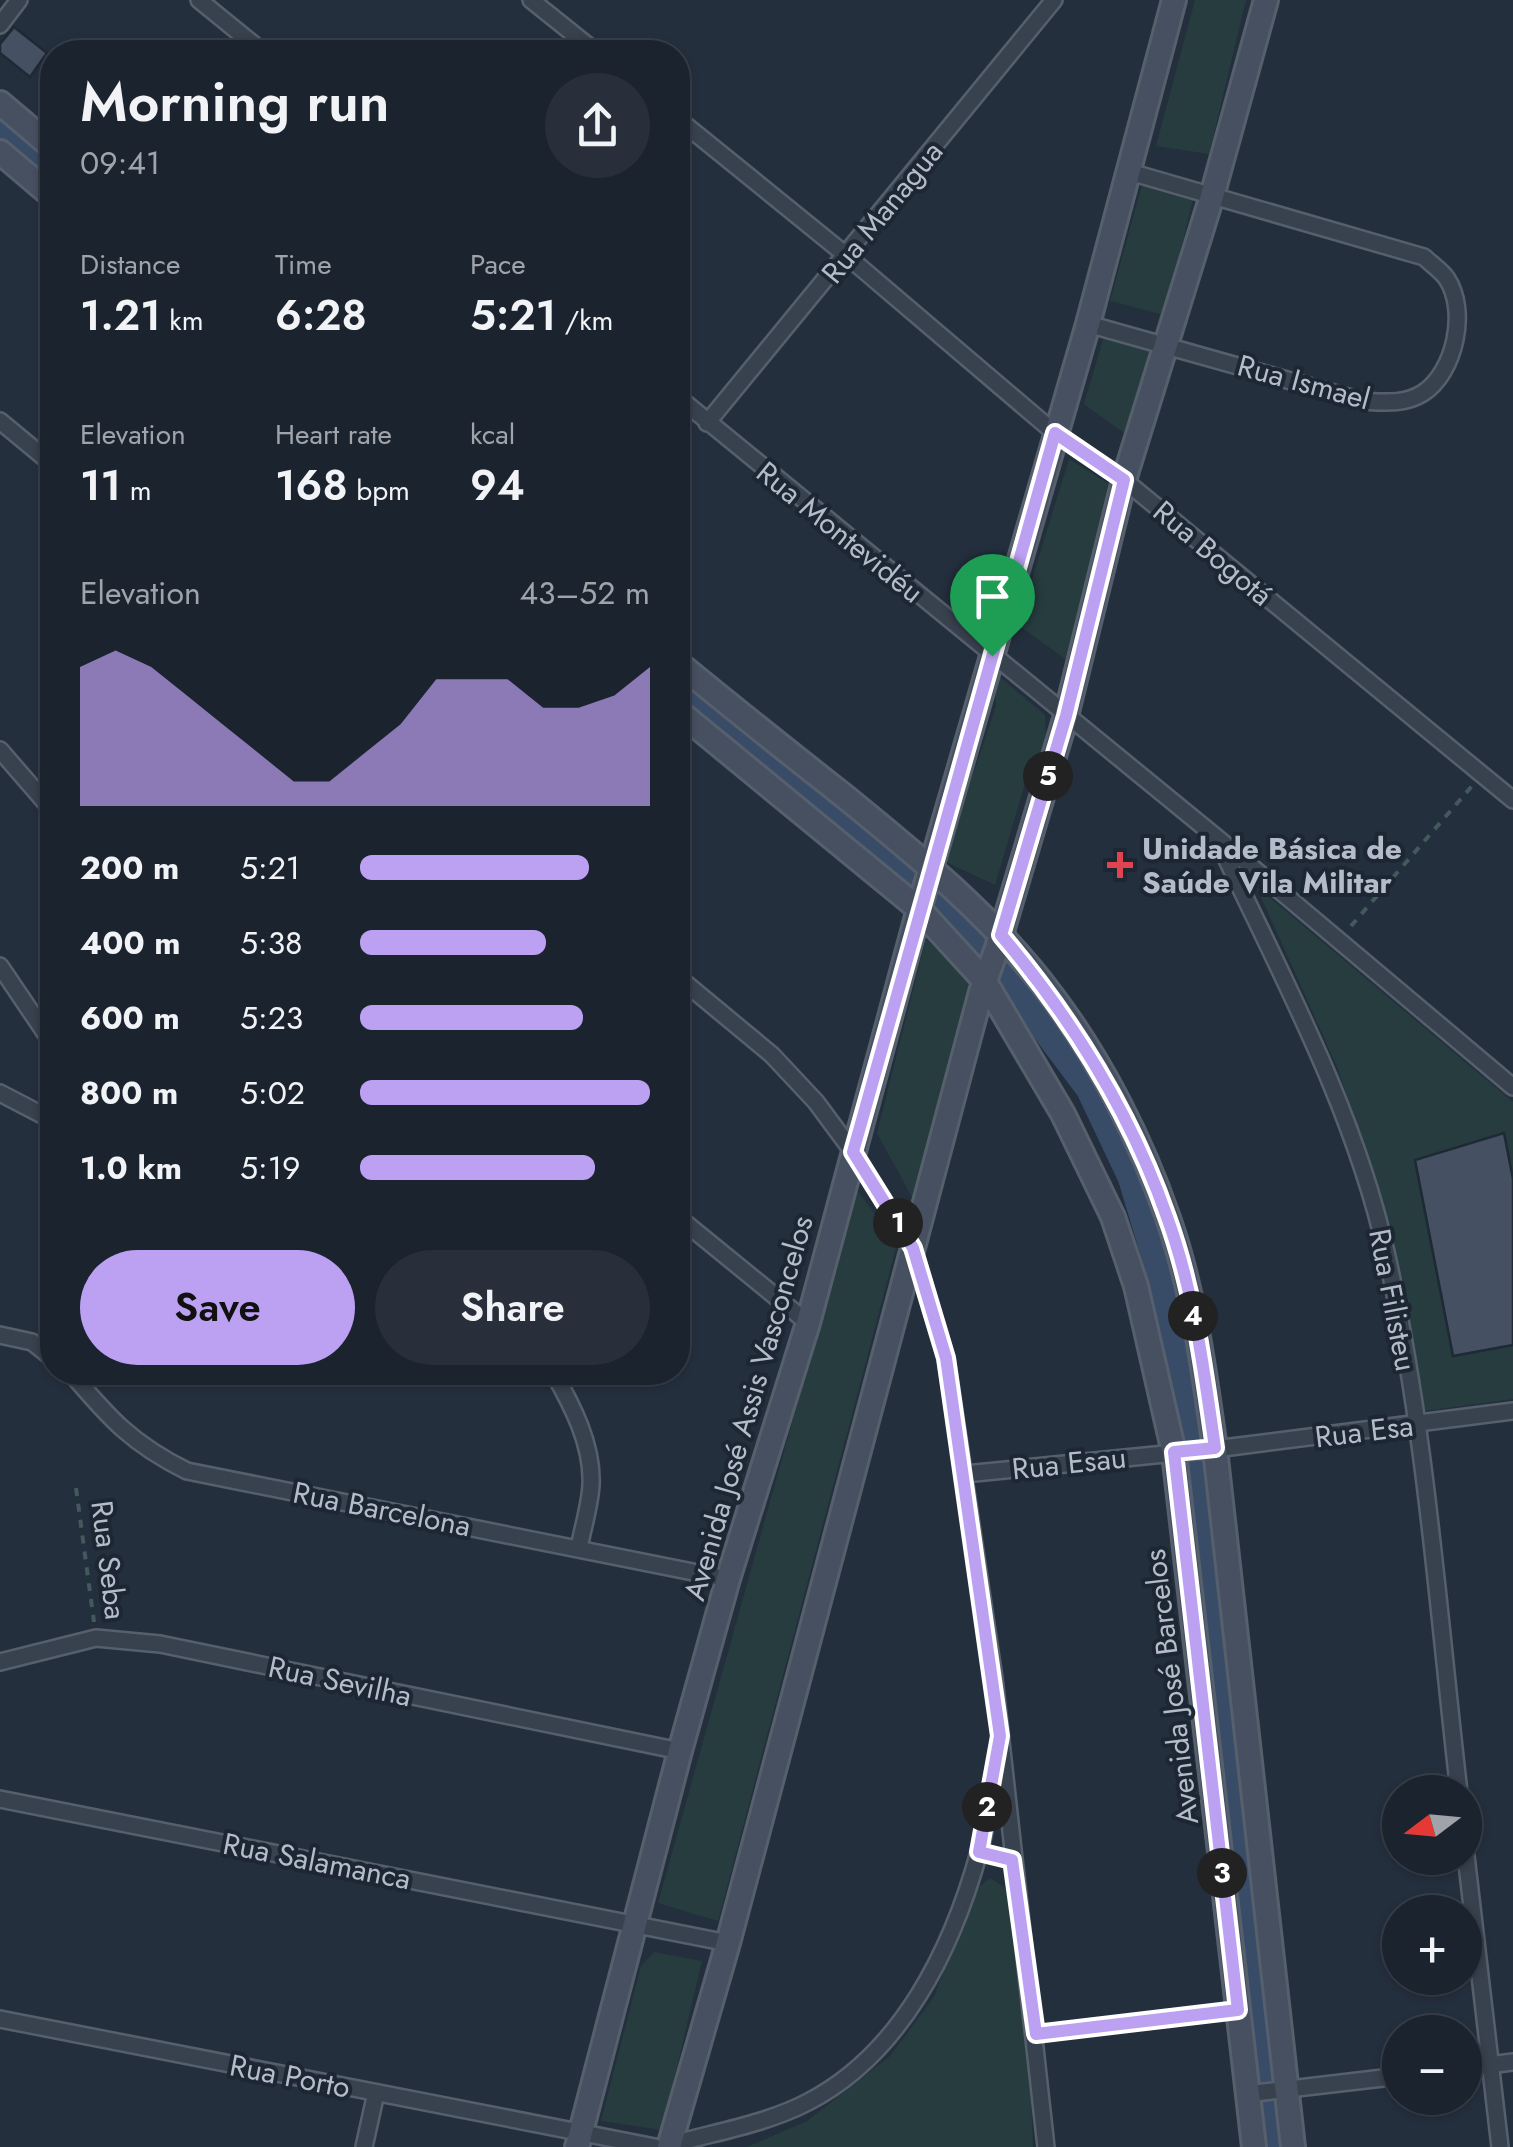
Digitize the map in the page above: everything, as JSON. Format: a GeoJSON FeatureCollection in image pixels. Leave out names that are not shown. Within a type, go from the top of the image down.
{"type":"FeatureCollection","features":[{"type":"Feature","properties":{"kind":"street"},"geometry":{"type":"LineString","coordinates":[[0,26],[19,0]]}},
{"type":"Feature","properties":{"kind":"street"},"geometry":{"type":"LineString","coordinates":[[531,0],[581,40]]}},
{"type":"Feature","properties":{"kind":"street","name":"Rua Managua"},"geometry":{"type":"LineString","coordinates":[[707,423],[1054,0]]}},
{"type":"Feature","properties":{"kind":"street","name":"Avenida José Assis Vasconcelos"},"geometry":{"type":"LineString","coordinates":[[579,2140],[680,1751],[728,1579],[808,1323],[925,890],[1088,324],[1174,0]]}},
{"type":"Feature","properties":{"kind":"street"},"geometry":{"type":"LineString","coordinates":[[665,2146],[728,1943],[993,957],[1066,716],[1124,480],[1212,196],[1266,0]]}},
{"type":"Feature","properties":{"kind":"street"},"geometry":{"type":"LineString","coordinates":[[208,3],[250,40]]}},
{"type":"Feature","properties":{"kind":"street"},"geometry":{"type":"LineString","coordinates":[[0,102],[40,137]]}},
{"type":"Feature","properties":{"kind":"street","name":"Rua Bogotá"},"geometry":{"type":"LineString","coordinates":[[690,129],[1055,433],[1124,480],[1513,800]]}},
{"type":"Feature","properties":{"kind":"street"},"geometry":{"type":"LineString","coordinates":[[0,152],[40,186]]}},
{"type":"Feature","properties":{"kind":"street"},"geometry":{"type":"LineString","coordinates":[[1130,172],[1212,196]]}},
{"type":"Feature","properties":{"kind":"street","name":"Rua Ismael"},"geometry":{"type":"LineString","coordinates":[[1167,344],[1362,400],[1394,404],[1422,393],[1442,374],[1456,339],[1456,308],[1448,280],[1424,257],[1212,196]]}},
{"type":"Feature","properties":{"kind":"street"},"geometry":{"type":"LineString","coordinates":[[1088,324],[1167,344]]}},
{"type":"Feature","properties":{"kind":"street","name":"Rua Montevidéu"},"geometry":{"type":"LineString","coordinates":[[690,408],[1216,837],[1513,1087]]}},
{"type":"Feature","properties":{"kind":"street"},"geometry":{"type":"LineString","coordinates":[[0,421],[40,454]]}},
{"type":"Feature","properties":{"kind":"street","name":"Avenida José Barcelos"},"geometry":{"type":"LineString","coordinates":[[690,674],[993,957],[1051,995],[1083,1041],[1143,1155],[1168,1218],[1200,1346],[1281,2090],[1293,2147]]}},
{"type":"Feature","properties":{"kind":"street","name":"Avenida José Barcelos"},"geometry":{"type":"LineString","coordinates":[[690,721],[925,890],[993,957],[1113,1216],[1136,1286],[1178,1452],[1238,2010],[1252,2094],[1254,2147]]}},
{"type":"Feature","properties":{"kind":"street"},"geometry":{"type":"LineString","coordinates":[[0,750],[40,796]]}},
{"type":"Feature","properties":{"kind":"street","name":"Rua Filisteu"},"geometry":{"type":"LineString","coordinates":[[1216,837],[1325,1068],[1361,1165],[1386,1250],[1417,1424],[1457,1775]]}},
{"type":"Feature","properties":{"kind":"street"},"geometry":{"type":"LineString","coordinates":[[0,966],[40,1025]]}},
{"type":"Feature","properties":{"kind":"street"},"geometry":{"type":"LineString","coordinates":[[690,987],[772,1055],[816,1102],[853,1152],[913,1248],[946,1358],[965,1474],[1036,2034],[1046,2147]]}},
{"type":"Feature","properties":{"kind":"street"},"geometry":{"type":"LineString","coordinates":[[0,1093],[40,1114]]}},
{"type":"Feature","properties":{"kind":"street"},"geometry":{"type":"LineString","coordinates":[[690,1227],[808,1323]]}},
{"type":"Feature","properties":{"kind":"street"},"geometry":{"type":"LineString","coordinates":[[0,1335],[32,1342],[40,1348]]}},
{"type":"Feature","properties":{"kind":"street","name":"Rua Barcelona"},"geometry":{"type":"LineString","coordinates":[[81,1385],[115,1425],[151,1453],[187,1471],[728,1579]]}},
{"type":"Feature","properties":{"kind":"street"},"geometry":{"type":"LineString","coordinates":[[560,1385],[586,1446],[592,1484],[579,1548]]}},
{"type":"Feature","properties":{"kind":"street","name":"Rua Esa"},"geometry":{"type":"LineString","coordinates":[[1209,1449],[1513,1412]]}},
{"type":"Feature","properties":{"kind":"street"},"geometry":{"type":"LineString","coordinates":[[1178,1452],[1209,1449]]}},
{"type":"Feature","properties":{"kind":"street","name":"Rua Esau"},"geometry":{"type":"LineString","coordinates":[[965,1474],[1178,1452]]}},
{"type":"Feature","properties":{"kind":"street","name":"Rua Sevilha"},"geometry":{"type":"LineString","coordinates":[[0,1662],[96,1638],[160,1644],[680,1751]]}},
{"type":"Feature","properties":{"kind":"street"},"geometry":{"type":"LineString","coordinates":[[665,2146],[781,2114],[810,2101],[856,2072],[881,2048],[923,1989],[942,1954],[979,1852],[1000,1736]]}},
{"type":"Feature","properties":{"kind":"street","name":"Rua Salamanca"},"geometry":{"type":"LineString","coordinates":[[0,1799],[634,1924]]}},
{"type":"Feature","properties":{"kind":"street"},"geometry":{"type":"LineString","coordinates":[[979,1852],[1012,1860]]}},
{"type":"Feature","properties":{"kind":"street"},"geometry":{"type":"LineString","coordinates":[[1468,1875],[1500,2147]]}},
{"type":"Feature","properties":{"kind":"street"},"geometry":{"type":"LineString","coordinates":[[634,1924],[728,1943]]}},
{"type":"Feature","properties":{"kind":"street","name":"Rua Porto"},"geometry":{"type":"LineString","coordinates":[[0,2019],[376,2093],[579,2140],[665,2146]]}},
{"type":"Feature","properties":{"kind":"street"},"geometry":{"type":"LineString","coordinates":[[1482,2066],[1513,2062]]}},
{"type":"Feature","properties":{"kind":"street"},"geometry":{"type":"LineString","coordinates":[[1252,2094],[1382,2078]]}},
{"type":"Feature","properties":{"kind":"street"},"geometry":{"type":"LineString","coordinates":[[364,2147],[376,2093]]}},
{"type":"Feature","properties":{"kind":"path"},"geometry":{"type":"LineString","coordinates":[[1338,942],[1481,774]]}},
{"type":"Feature","properties":{"kind":"path","name":"Rua Seba"},"geometry":{"type":"LineString","coordinates":[[76,1488],[96,1638]]}},
{"type":"Feature","properties":{"kind":"path"},"geometry":{"type":"LineString","coordinates":[[1036,2034],[1238,2010]]}},
{"type":"Feature","properties":{"kind":"green space"},"geometry":{"type":"Polygon","coordinates":[[[1195,0],[1246,0],[1209,154],[1156,146],[1195,0]]]}},
{"type":"Feature","properties":{"kind":"green space"},"geometry":{"type":"Polygon","coordinates":[[[1142,185],[1161,185],[1194,195],[1165,315],[1110,301],[1142,185]]]}},
{"type":"Feature","properties":{"kind":"green space"},"geometry":{"type":"Polygon","coordinates":[[[1104,336],[1152,348],[1128,436],[1084,404],[1104,336]]]}},
{"type":"Feature","properties":{"kind":"green space"},"geometry":{"type":"Polygon","coordinates":[[[1069,459],[1115,488],[1067,660],[1018,625],[1069,459]]]}},
{"type":"Feature","properties":{"kind":"green space"},"geometry":{"type":"Polygon","coordinates":[[[995,673],[1045,715],[1047,763],[1033,756],[995,885],[944,861],[996,706],[995,673]]]}},
{"type":"Feature","properties":{"kind":"green space"},"geometry":{"type":"Polygon","coordinates":[[[1256,886],[1513,1102],[1513,1399],[1424,1411],[1392,1232],[1338,1069],[1256,886]]]}},
{"type":"Feature","properties":{"kind":"green space"},"geometry":{"type":"Polygon","coordinates":[[[926,939],[976,988],[913,1199],[877,1133],[926,939]]]}},
{"type":"Feature","properties":{"kind":"green space"},"geometry":{"type":"Polygon","coordinates":[[[857,1190],[897,1244],[718,1921],[658,1903],[857,1190]]]}},
{"type":"Feature","properties":{"kind":"green space"},"geometry":{"type":"Polygon","coordinates":[[[990,1878],[1009,1890],[1029,2036],[1033,2147],[747,2147],[807,2121],[890,2056],[934,1997],[973,1891],[990,1878]]]}},
{"type":"Feature","properties":{"kind":"green space"},"geometry":{"type":"Polygon","coordinates":[[[654,1952],[702,1961],[662,2130],[601,2121],[641,1966],[654,1952]]]}},
{"type":"Feature","properties":{"kind":"building"},"geometry":{"type":"Polygon","coordinates":[[[14,27],[40,47],[40,63],[30,77],[0,53],[0,44],[14,27]]]}},
{"type":"Feature","properties":{"kind":"building"},"geometry":{"type":"Polygon","coordinates":[[[1504,1133],[1513,1179],[1513,1345],[1453,1356],[1415,1160],[1504,1133]]]}},
{"type":"Feature","properties":{"kind":"waterway"},"geometry":{"type":"LineString","coordinates":[[0,124],[40,157]]}},
{"type":"Feature","properties":{"kind":"waterway"},"geometry":{"type":"LineString","coordinates":[[690,693],[946,900],[985,943],[1093,1087],[1135,1176],[1165,1276],[1187,1384],[1281,2147]]}},
{"type":"Feature","properties":{"kind":"place","name":"Unidade Básica de Saúde Vila Militar"},"geometry":{"type":"Point","coordinates":[1120,865]}},
{"type":"Feature","properties":{"kind":"route"},"geometry":{"type":"LineString","coordinates":[[1055,433],[1124,480],[1066,716],[1001,935],[1083,1041],[1143,1155],[1168,1218],[1200,1346],[1215,1448],[1174,1452],[1238,2010],[1036,2034],[1012,1860],[979,1852],[1000,1736],[946,1358],[913,1248],[853,1152],[992,656],[1055,433]]}}]}
